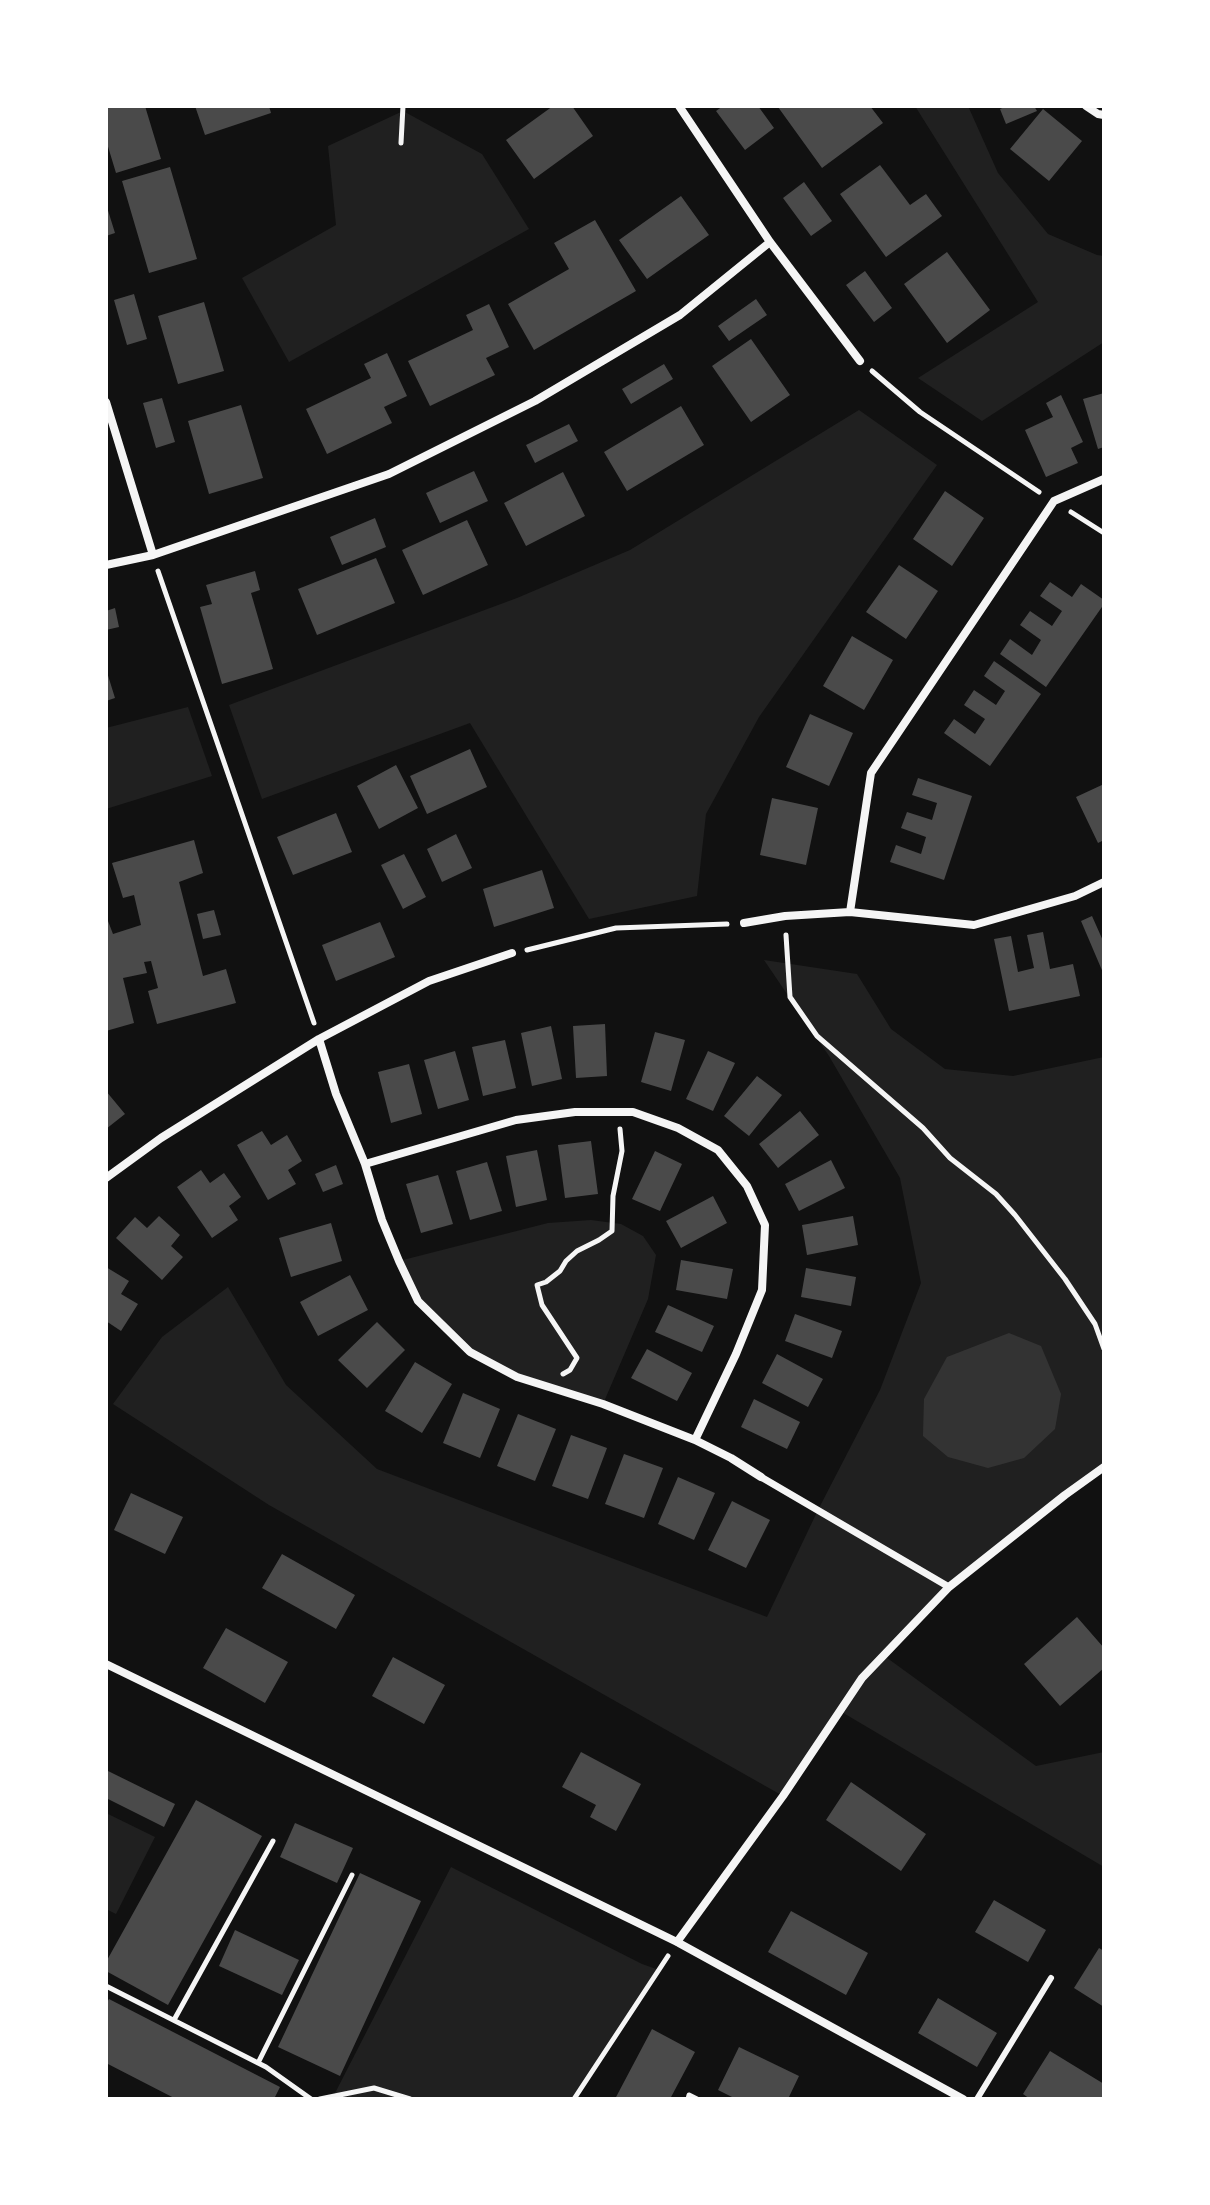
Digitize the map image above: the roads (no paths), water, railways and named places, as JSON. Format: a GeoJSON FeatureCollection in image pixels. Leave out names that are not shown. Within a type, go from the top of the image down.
{"type":"FeatureCollection","features":[{"type":"Feature","properties":{"kind":"street"},"geometry":{"type":"LineString","coordinates":[[679,106],[770,242],[860,361]]}},
{"type":"Feature","properties":{"kind":"street"},"geometry":{"type":"LineString","coordinates":[[1086,106],[1104,115]]}},
{"type":"Feature","properties":{"kind":"street"},"geometry":{"type":"LineString","coordinates":[[106,565],[153,555],[389,474],[521,407],[680,315],[770,242]]}},
{"type":"Feature","properties":{"kind":"street"},"geometry":{"type":"LineString","coordinates":[[106,402],[153,555]]}},
{"type":"Feature","properties":{"kind":"street"},"geometry":{"type":"LineString","coordinates":[[850,912],[871,773],[1054,501],[1104,479]]}},
{"type":"Feature","properties":{"kind":"street"},"geometry":{"type":"LineString","coordinates":[[744,923],[785,916],[850,912],[974,925],[1075,896],[1104,882]]}},
{"type":"Feature","properties":{"kind":"street"},"geometry":{"type":"LineString","coordinates":[[106,1178],[161,1138],[319,1039],[429,981],[512,953]]}},
{"type":"Feature","properties":{"kind":"street"},"geometry":{"type":"LineString","coordinates":[[319,1039],[382,1220],[418,1301],[470,1352],[517,1377],[603,1404],[695,1440],[731,1458],[949,1587]]}},
{"type":"Feature","properties":{"kind":"street"},"geometry":{"type":"LineString","coordinates":[[365,1164],[516,1120],[575,1112],[633,1112],[678,1128],[718,1150],[747,1186],[765,1225],[762,1290],[695,1440]]}},
{"type":"Feature","properties":{"kind":"street"},"geometry":{"type":"LineString","coordinates":[[677,1942],[783,1796],[862,1678],[949,1587],[1104,1467]]}},
{"type":"Feature","properties":{"kind":"street"},"geometry":{"type":"LineString","coordinates":[[106,1664],[677,1942],[959,2098]]}},
{"type":"Feature","properties":{"kind":"lane"},"geometry":{"type":"LineString","coordinates":[[977,2099],[1051,1978]]}}]}
